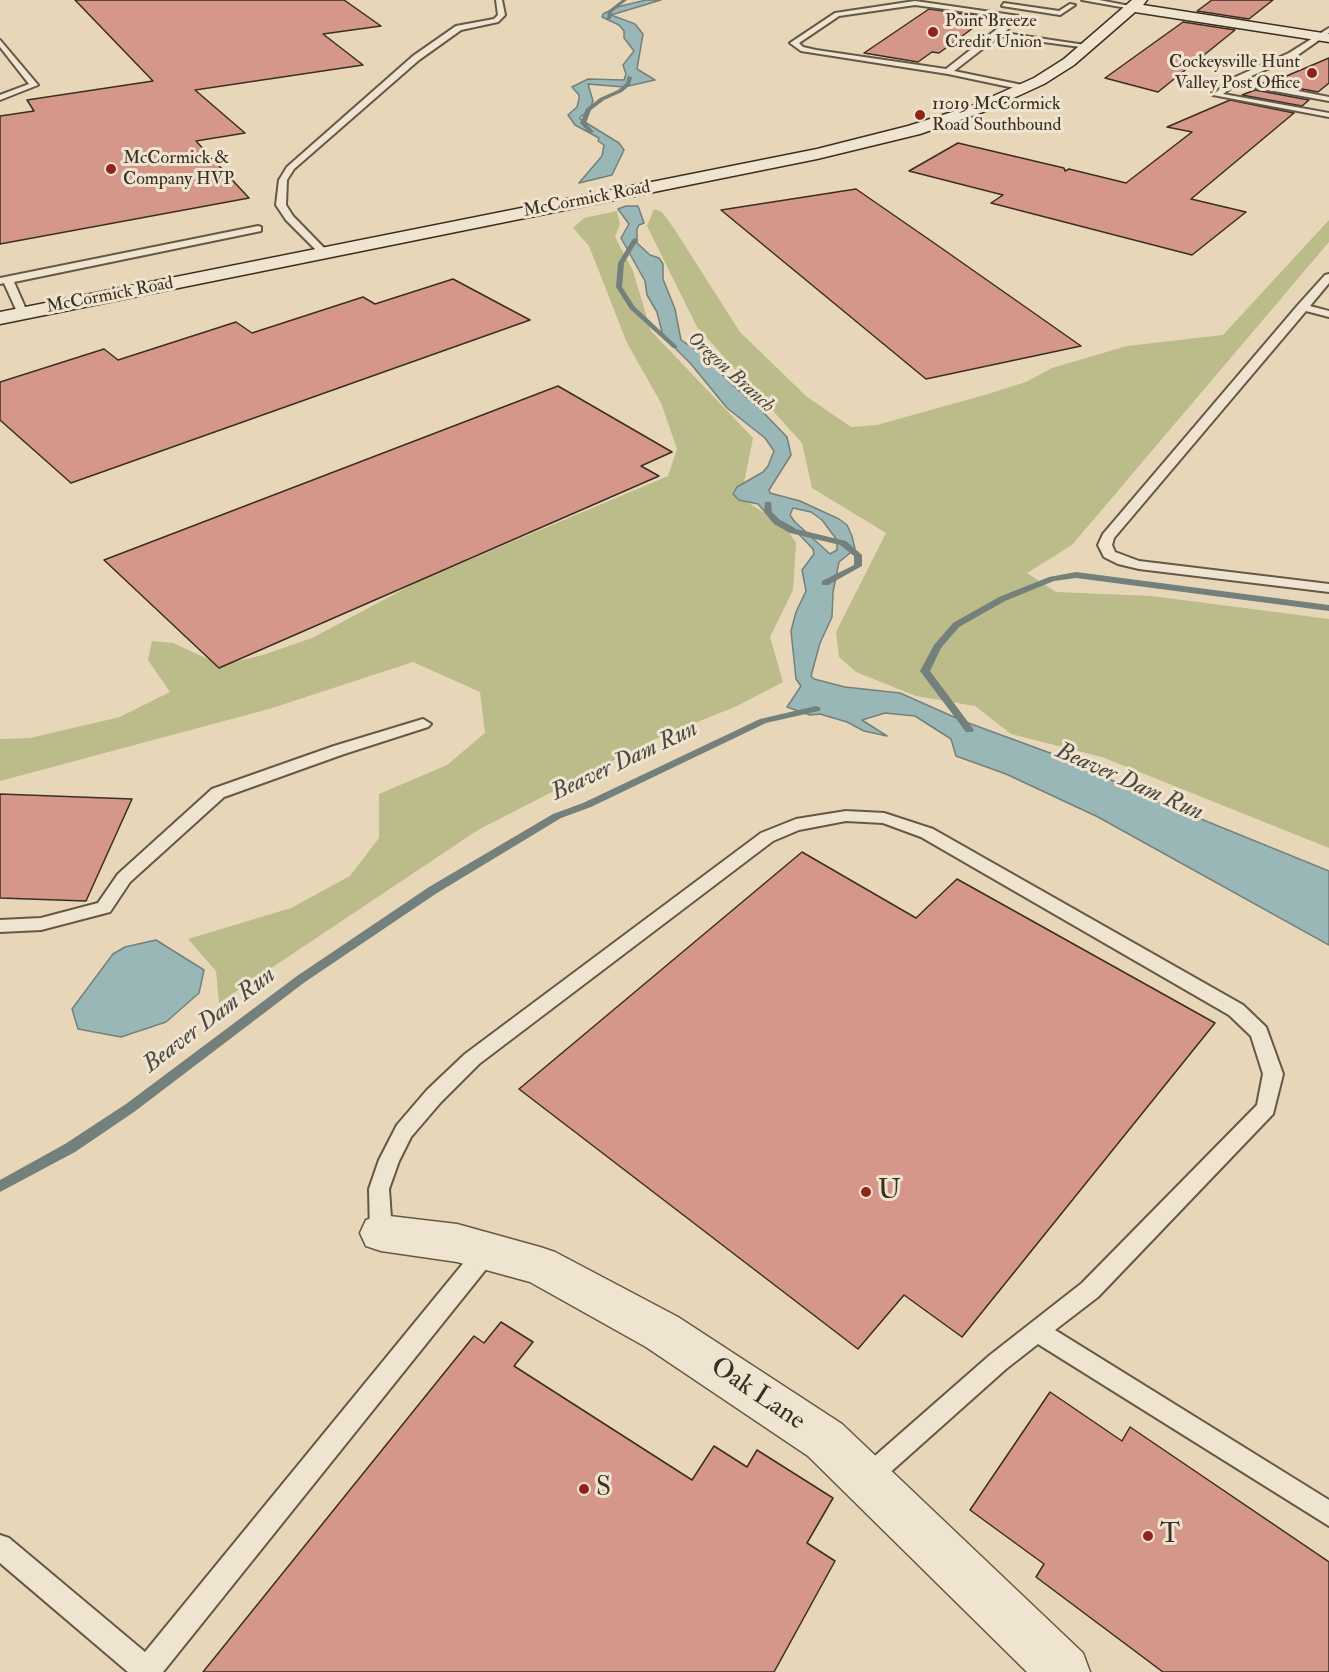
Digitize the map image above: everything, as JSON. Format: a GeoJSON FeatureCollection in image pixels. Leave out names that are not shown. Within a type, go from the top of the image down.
{"type":"FeatureCollection","features":[{"type":"Feature","properties":{"kind":"main road","name":"McCormick Road"},"geometry":{"type":"LineString","coordinates":[[0,318],[847,147],[945,120],[1024,88],[1053,73],[1088,46],[1136,3]]}},
{"type":"Feature","properties":{"kind":"main road"},"geometry":{"type":"LineString","coordinates":[[1136,3],[1327,35]]}},
{"type":"Feature","properties":{"kind":"main road","name":"Oak Lane"},"geometry":{"type":"LineString","coordinates":[[381,1233],[457,1243],[540,1266],[662,1332],[825,1440],[1063,1672]]}},
{"type":"Feature","properties":{"kind":"lane"},"geometry":{"type":"LineString","coordinates":[[324,253],[290,218],[281,205],[283,180],[291,167],[416,58],[459,28],[496,21],[502,15],[502,4],[499,0]]}},
{"type":"Feature","properties":{"kind":"lane"},"geometry":{"type":"LineString","coordinates":[[1085,0],[1136,3]]}},
{"type":"Feature","properties":{"kind":"lane"},"geometry":{"type":"LineString","coordinates":[[1017,17],[919,2],[837,14],[794,43],[801,49],[816,52],[948,72],[1024,88]]}},
{"type":"Feature","properties":{"kind":"lane"},"geometry":{"type":"LineString","coordinates":[[948,72],[1010,22],[1040,2]]}},
{"type":"Feature","properties":{"kind":"lane"},"geometry":{"type":"LineString","coordinates":[[999,5],[1031,9],[1057,16],[1072,5]]}},
{"type":"Feature","properties":{"kind":"lane"},"geometry":{"type":"LineString","coordinates":[[1010,22],[1017,30],[1032,38]]}},
{"type":"Feature","properties":{"kind":"lane"},"geometry":{"type":"LineString","coordinates":[[998,33],[1088,46]]}},
{"type":"Feature","properties":{"kind":"lane"},"geometry":{"type":"LineString","coordinates":[[1327,35],[1292,55],[1234,81],[1217,95],[1329,115]]}},
{"type":"Feature","properties":{"kind":"lane"},"geometry":{"type":"LineString","coordinates":[[0,42],[34,85],[0,98]]}},
{"type":"Feature","properties":{"kind":"lane"},"geometry":{"type":"LineString","coordinates":[[1234,81],[1329,99]]}},
{"type":"Feature","properties":{"kind":"lane"},"geometry":{"type":"LineString","coordinates":[[23,314],[4,280],[258,229]]}},
{"type":"Feature","properties":{"kind":"lane"},"geometry":{"type":"LineString","coordinates":[[1329,277],[1108,537],[1105,545],[1109,554],[1139,565],[1329,588]]}},
{"type":"Feature","properties":{"kind":"lane"},"geometry":{"type":"LineString","coordinates":[[1302,307],[1329,314]]}},
{"type":"Feature","properties":{"kind":"lane"},"geometry":{"type":"LineString","coordinates":[[0,926],[41,924],[104,908],[124,878],[218,793],[339,750],[423,724]]}},
{"type":"Feature","properties":{"kind":"lane"},"geometry":{"type":"LineString","coordinates":[[381,1233],[379,1189],[394,1150],[404,1131],[434,1096],[472,1059],[767,837],[796,825],[846,816],[884,819],[927,833],[1236,1010],[1259,1032],[1273,1074],[1266,1108],[1090,1290],[998,1362],[865,1479]]}},
{"type":"Feature","properties":{"kind":"lane"},"geometry":{"type":"LineString","coordinates":[[0,1546],[147,1671],[487,1251]]}},
{"type":"Feature","properties":{"kind":"lane"},"geometry":{"type":"LineString","coordinates":[[1037,1331],[1329,1514]]}},
{"type":"Feature","properties":{"kind":"green space"},"geometry":{"type":"Polygon","coordinates":[[[654,209],[662,212],[673,227],[740,332],[806,396],[851,427],[877,425],[988,394],[1026,382],[1052,368],[1127,346],[1223,335],[1329,220],[1329,242],[1072,545],[1027,573],[1056,592],[1152,596],[1329,619],[1329,848],[1102,757],[1011,734],[975,706],[916,696],[856,672],[839,657],[836,632],[886,533],[812,488],[802,443],[697,327],[647,226],[654,209]]]}},
{"type":"Feature","properties":{"kind":"green space"},"geometry":{"type":"Polygon","coordinates":[[[617,211],[620,224],[615,237],[633,271],[651,331],[753,438],[741,498],[786,527],[796,543],[793,590],[770,637],[783,682],[737,706],[653,740],[478,830],[219,1003],[216,971],[188,939],[291,908],[350,876],[379,838],[379,794],[447,765],[485,733],[480,692],[413,662],[269,709],[0,781],[0,739],[30,738],[120,717],[170,692],[148,660],[152,641],[173,643],[221,665],[263,655],[312,638],[417,582],[668,476],[677,449],[661,403],[627,343],[589,246],[573,228],[584,218],[617,211]]]}},
{"type":"Feature","properties":{"kind":"water"},"geometry":{"type":"Polygon","coordinates":[[[646,0],[661,0],[611,15],[635,24],[643,34],[637,69],[655,80],[624,87],[588,84],[593,101],[589,111],[580,119],[619,143],[624,150],[612,175],[579,183],[602,156],[604,145],[598,141],[599,138],[575,125],[568,115],[577,107],[579,99],[579,95],[572,87],[588,79],[624,80],[626,74],[623,65],[634,51],[624,38],[624,31],[619,25],[602,17],[603,14],[617,7],[646,0]]]}},
{"type":"Feature","properties":{"kind":"water","name":"Beaver Dam Run"},"geometry":{"type":"Polygon","coordinates":[[[638,206],[644,223],[637,229],[637,243],[650,255],[659,258],[663,264],[663,279],[675,309],[681,340],[708,358],[728,381],[787,437],[791,455],[769,490],[770,493],[800,501],[839,519],[847,525],[852,536],[855,549],[839,562],[833,592],[832,617],[820,643],[811,676],[814,679],[845,687],[900,693],[963,721],[1061,757],[1164,804],[1329,871],[1329,945],[1098,817],[1006,774],[956,756],[951,739],[915,716],[885,713],[862,720],[887,736],[864,731],[847,722],[820,714],[810,715],[787,707],[801,686],[796,679],[791,631],[796,612],[806,591],[802,570],[814,554],[813,549],[793,528],[766,513],[758,504],[739,500],[733,494],[737,487],[763,472],[774,451],[765,438],[727,408],[691,364],[663,336],[657,312],[647,295],[645,281],[621,238],[629,224],[618,209],[638,206]],[[793,508],[790,515],[830,554],[837,550],[837,540],[822,520],[811,512],[793,508]]]}},
{"type":"Feature","properties":{"kind":"water"},"geometry":{"type":"Polygon","coordinates":[[[156,940],[204,970],[199,993],[166,1022],[121,1037],[78,1029],[72,1009],[113,954],[125,947],[156,940]]]}},
{"type":"Feature","properties":{"kind":"building","name":"McCormick & Company HVP"},"geometry":{"type":"Polygon","coordinates":[[[75,0],[344,0],[381,26],[323,34],[363,65],[195,90],[245,133],[196,141],[249,198],[0,244],[0,116],[34,111],[27,100],[153,81],[75,0]]]}},
{"type":"Feature","properties":{"kind":"building"},"geometry":{"type":"Polygon","coordinates":[[[1212,0],[1273,0],[1249,19],[1197,11],[1212,0]]]}},
{"type":"Feature","properties":{"kind":"building","name":"Point Breeze Credit Union"},"geometry":{"type":"Polygon","coordinates":[[[929,9],[988,17],[939,53],[932,52],[918,62],[864,53],[929,9]]]}},
{"type":"Feature","properties":{"kind":"building"},"geometry":{"type":"Polygon","coordinates":[[[1183,22],[1235,30],[1158,92],[1105,78],[1183,22]]]}},
{"type":"Feature","properties":{"kind":"building","name":"Cockeysville Hunt Valley Post Office"},"geometry":{"type":"Polygon","coordinates":[[[1329,58],[1329,83],[1318,92],[1270,83],[1329,58]]]}},
{"type":"Feature","properties":{"kind":"building"},"geometry":{"type":"Polygon","coordinates":[[[1255,90],[1309,100],[1302,106],[1242,95],[1255,90]]]}},
{"type":"Feature","properties":{"kind":"building"},"geometry":{"type":"Polygon","coordinates":[[[1230,100],[1294,113],[1191,199],[1246,212],[1192,255],[991,203],[1003,195],[909,171],[958,143],[1064,168],[1065,171],[1069,169],[1126,183],[1192,132],[1167,127],[1230,100]]]}},
{"type":"Feature","properties":{"kind":"building"},"geometry":{"type":"Polygon","coordinates":[[[856,189],[1081,346],[926,379],[721,210],[856,189]]]}},
{"type":"Feature","properties":{"kind":"building"},"geometry":{"type":"Polygon","coordinates":[[[453,279],[530,320],[71,483],[0,420],[0,382],[104,349],[118,360],[236,322],[252,333],[363,297],[375,304],[453,279]]]}},
{"type":"Feature","properties":{"kind":"building"},"geometry":{"type":"Polygon","coordinates":[[[558,386],[672,452],[641,466],[659,476],[219,668],[104,560],[558,386]]]}},
{"type":"Feature","properties":{"kind":"building"},"geometry":{"type":"Polygon","coordinates":[[[0,794],[132,799],[86,901],[0,898],[0,794]]]}},
{"type":"Feature","properties":{"kind":"building","name":"U"},"geometry":{"type":"Polygon","coordinates":[[[802,852],[916,918],[957,879],[1215,1023],[962,1337],[904,1295],[858,1349],[519,1089],[802,852]]]}},
{"type":"Feature","properties":{"kind":"building","name":"S"},"geometry":{"type":"Polygon","coordinates":[[[501,1322],[533,1342],[514,1366],[692,1480],[714,1446],[747,1467],[757,1450],[833,1498],[807,1543],[835,1561],[774,1672],[203,1672],[474,1336],[484,1343],[501,1322]]]}},
{"type":"Feature","properties":{"kind":"building","name":"T"},"geometry":{"type":"Polygon","coordinates":[[[1050,1392],[1122,1441],[1130,1427],[1329,1562],[1329,1672],[1163,1672],[1036,1577],[1044,1564],[970,1510],[1050,1392]]]}},
{"type":"Feature","properties":{"kind":"waterway","name":"Oregon Branch"},"geometry":{"type":"LineString","coordinates":[[609,18],[610,12],[625,0]]}},
{"type":"Feature","properties":{"kind":"waterway","name":"Oregon Branch"},"geometry":{"type":"LineString","coordinates":[[591,132],[583,123],[589,109],[602,99],[620,91],[628,84],[630,77]]}},
{"type":"Feature","properties":{"kind":"waterway","name":"Oregon Branch"},"geometry":{"type":"LineString","coordinates":[[635,240],[621,263],[619,287],[632,308],[675,347]]}},
{"type":"Feature","properties":{"kind":"waterway","name":"Oregon Branch"},"geometry":{"type":"LineString","coordinates":[[768,504],[768,512],[777,522],[793,531],[843,543],[858,555],[858,566],[825,583]]}},
{"type":"Feature","properties":{"kind":"waterway"},"geometry":{"type":"LineString","coordinates":[[969,730],[925,671],[937,647],[956,625],[1002,599],[1052,579],[1076,575],[1329,608]]}},
{"type":"Feature","properties":{"kind":"waterway","name":"Beaver Dam Run"},"geometry":{"type":"LineString","coordinates":[[0,1186],[70,1148],[130,1108],[301,979],[433,890],[557,816],[587,805],[763,721],[816,709]]}},
{"type":"Feature","properties":{"kind":"place","name":"Point Breeze Credit Union"},"geometry":{"type":"Point","coordinates":[933,32]}},
{"type":"Feature","properties":{"kind":"place","name":"Cockeysville Hunt Valley Post Office"},"geometry":{"type":"Point","coordinates":[1312,73]}},
{"type":"Feature","properties":{"kind":"place","name":"11019 McCormick Road Southbound"},"geometry":{"type":"Point","coordinates":[920,115]}},
{"type":"Feature","properties":{"kind":"place","name":"McCormick & Company HVP"},"geometry":{"type":"Point","coordinates":[111,169]}},
{"type":"Feature","properties":{"kind":"place","name":"U"},"geometry":{"type":"Point","coordinates":[866,1192]}},
{"type":"Feature","properties":{"kind":"place","name":"S"},"geometry":{"type":"Point","coordinates":[584,1489]}},
{"type":"Feature","properties":{"kind":"place","name":"T"},"geometry":{"type":"Point","coordinates":[1148,1536]}}]}
